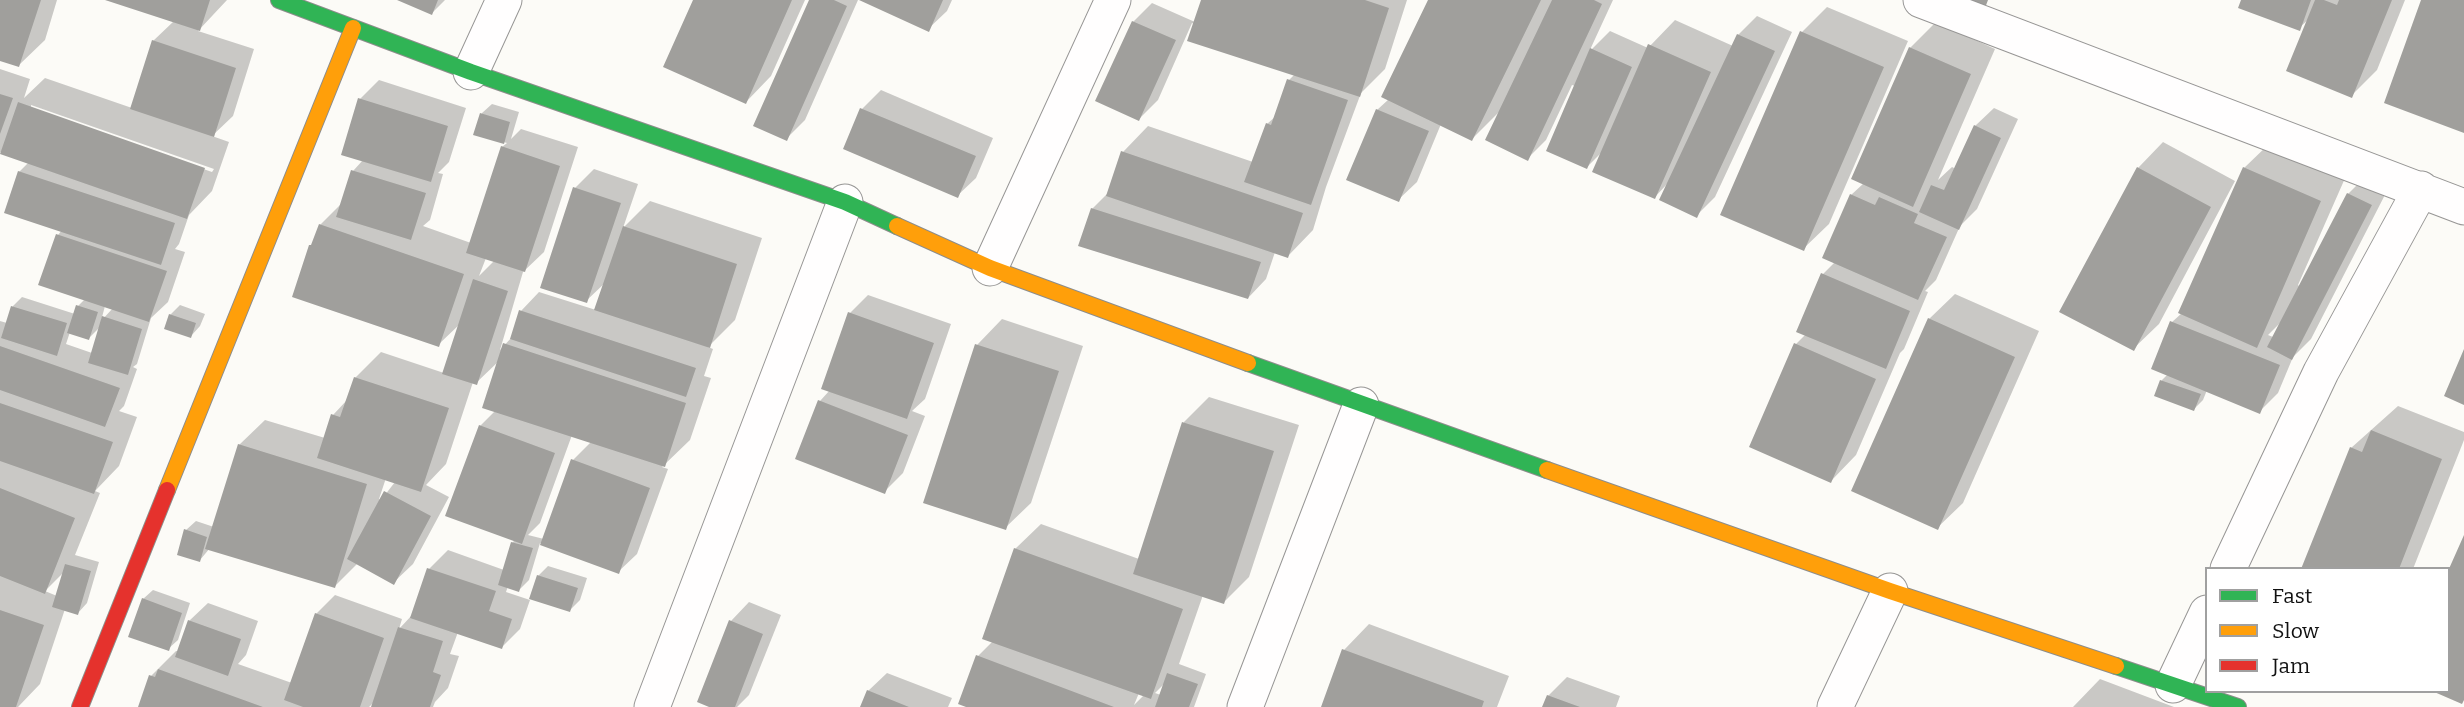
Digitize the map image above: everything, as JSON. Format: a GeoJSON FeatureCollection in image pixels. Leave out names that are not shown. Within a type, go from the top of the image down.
{"type":"FeatureCollection","features":[{"type":"Feature","properties":{"kind":"street"},"geometry":{"type":"LineString","coordinates":[[279,0],[471,72],[845,202],[990,268],[1361,405],[1890,591],[2238,707]]}},
{"type":"Feature","properties":{"kind":"street"},"geometry":{"type":"LineString","coordinates":[[471,72],[504,0]]}},
{"type":"Feature","properties":{"kind":"street"},"geometry":{"type":"LineString","coordinates":[[990,268],[1113,0]]}},
{"type":"Feature","properties":{"kind":"street"},"geometry":{"type":"LineString","coordinates":[[1921,0],[2464,207]]}},
{"type":"Feature","properties":{"kind":"street"},"geometry":{"type":"LineString","coordinates":[[80,707],[353,28]]}},
{"type":"Feature","properties":{"kind":"street"},"geometry":{"type":"LineString","coordinates":[[2229,567],[2321,372],[2421,189]]}},
{"type":"Feature","properties":{"kind":"street"},"geometry":{"type":"LineString","coordinates":[[652,707],[845,202]]}},
{"type":"Feature","properties":{"kind":"street"},"geometry":{"type":"LineString","coordinates":[[1245,707],[1361,405]]}},
{"type":"Feature","properties":{"kind":"street"},"geometry":{"type":"LineString","coordinates":[[1835,707],[1890,591]]}},
{"type":"Feature","properties":{"kind":"street"},"geometry":{"type":"LineString","coordinates":[[2172,685],[2205,617]]}},
{"type":"Feature","properties":{"kind":"building"},"geometry":{"type":"Polygon","coordinates":[[[0,0],[41,0],[19,67],[0,61],[0,0]]]}},
{"type":"Feature","properties":{"kind":"building"},"geometry":{"type":"Polygon","coordinates":[[[105,0],[210,0],[200,31],[105,0]]]}},
{"type":"Feature","properties":{"kind":"building"},"geometry":{"type":"Polygon","coordinates":[[[397,0],[438,0],[432,15],[397,0]]]}},
{"type":"Feature","properties":{"kind":"building"},"geometry":{"type":"Polygon","coordinates":[[[693,0],[792,0],[746,104],[663,67],[693,0]]]}},
{"type":"Feature","properties":{"kind":"building"},"geometry":{"type":"Polygon","coordinates":[[[809,0],[834,0],[847,6],[787,141],[753,126],[809,0]]]}},
{"type":"Feature","properties":{"kind":"building"},"geometry":{"type":"Polygon","coordinates":[[[859,0],[943,0],[929,32],[859,0]]]}},
{"type":"Feature","properties":{"kind":"building"},"geometry":{"type":"Polygon","coordinates":[[[1201,0],[1365,0],[1389,8],[1360,97],[1187,41],[1201,0]]]}},
{"type":"Feature","properties":{"kind":"building"},"geometry":{"type":"Polygon","coordinates":[[[1428,0],[1541,0],[1472,141],[1381,97],[1428,0]]]}},
{"type":"Feature","properties":{"kind":"building"},"geometry":{"type":"Polygon","coordinates":[[[1552,0],[1594,0],[1602,4],[1528,161],[1485,140],[1552,0]]]}},
{"type":"Feature","properties":{"kind":"building"},"geometry":{"type":"Polygon","coordinates":[[[1966,0],[1988,0],[1985,8],[1966,0]]]}},
{"type":"Feature","properties":{"kind":"building"},"geometry":{"type":"Polygon","coordinates":[[[2241,0],[2311,0],[2300,31],[2238,8],[2241,0]]]}},
{"type":"Feature","properties":{"kind":"building"},"geometry":{"type":"Polygon","coordinates":[[[2315,0],[2337,5],[2339,0],[2392,0],[2352,98],[2286,71],[2315,0]]]}},
{"type":"Feature","properties":{"kind":"building"},"geometry":{"type":"Polygon","coordinates":[[[2421,0],[2464,0],[2464,133],[2384,103],[2421,0]]]}},
{"type":"Feature","properties":{"kind":"building"},"geometry":{"type":"Polygon","coordinates":[[[1132,21],[1176,40],[1139,121],[1095,101],[1132,21]]]}},
{"type":"Feature","properties":{"kind":"building"},"geometry":{"type":"Polygon","coordinates":[[[1800,31],[1884,67],[1804,251],[1720,215],[1800,31]]]}},
{"type":"Feature","properties":{"kind":"building"},"geometry":{"type":"Polygon","coordinates":[[[1737,34],[1775,51],[1697,218],[1659,200],[1737,34]]]}},
{"type":"Feature","properties":{"kind":"building"},"geometry":{"type":"Polygon","coordinates":[[[152,40],[236,68],[214,137],[130,109],[152,40]]]}},
{"type":"Feature","properties":{"kind":"building"},"geometry":{"type":"Polygon","coordinates":[[[1648,44],[1711,72],[1655,199],[1592,172],[1648,44]]]}},
{"type":"Feature","properties":{"kind":"building"},"geometry":{"type":"Polygon","coordinates":[[[1909,47],[1971,74],[1913,207],[1851,179],[1909,47]]]}},
{"type":"Feature","properties":{"kind":"building"},"geometry":{"type":"Polygon","coordinates":[[[1590,48],[1632,67],[1587,169],[1546,151],[1590,48]]]}},
{"type":"Feature","properties":{"kind":"building"},"geometry":{"type":"Polygon","coordinates":[[[1287,79],[1348,100],[1311,205],[1244,182],[1266,123],[1271,125],[1287,79]]]}},
{"type":"Feature","properties":{"kind":"building"},"geometry":{"type":"Polygon","coordinates":[[[0,94],[13,98],[0,134],[0,94]]]}},
{"type":"Feature","properties":{"kind":"building"},"geometry":{"type":"Polygon","coordinates":[[[358,98],[448,126],[431,182],[341,155],[358,98]]]}},
{"type":"Feature","properties":{"kind":"building"},"geometry":{"type":"Polygon","coordinates":[[[18,102],[205,168],[187,219],[0,154],[18,102]]]}},
{"type":"Feature","properties":{"kind":"building"},"geometry":{"type":"Polygon","coordinates":[[[860,108],[976,156],[958,198],[843,149],[860,108]]]}},
{"type":"Feature","properties":{"kind":"building"},"geometry":{"type":"Polygon","coordinates":[[[1376,109],[1429,131],[1399,202],[1346,180],[1376,109]]]}},
{"type":"Feature","properties":{"kind":"building"},"geometry":{"type":"Polygon","coordinates":[[[480,113],[510,122],[504,144],[473,135],[480,113]]]}},
{"type":"Feature","properties":{"kind":"building"},"geometry":{"type":"Polygon","coordinates":[[[1974,125],[2001,138],[1959,230],[1919,212],[1931,185],[1944,190],[1974,125]]]}},
{"type":"Feature","properties":{"kind":"building"},"geometry":{"type":"Polygon","coordinates":[[[501,146],[560,166],[525,272],[466,253],[501,146]]]}},
{"type":"Feature","properties":{"kind":"building"},"geometry":{"type":"Polygon","coordinates":[[[1121,151],[1303,213],[1288,258],[1106,196],[1121,151]]]}},
{"type":"Feature","properties":{"kind":"building"},"geometry":{"type":"Polygon","coordinates":[[[2137,167],[2211,207],[2134,351],[2059,312],[2137,167]]]}},
{"type":"Feature","properties":{"kind":"building"},"geometry":{"type":"Polygon","coordinates":[[[2243,167],[2321,201],[2257,348],[2178,313],[2243,167]]]}},
{"type":"Feature","properties":{"kind":"building"},"geometry":{"type":"Polygon","coordinates":[[[351,170],[426,193],[411,240],[336,217],[351,170]]]}},
{"type":"Feature","properties":{"kind":"building"},"geometry":{"type":"Polygon","coordinates":[[[18,171],[175,223],[161,265],[4,213],[18,171]]]}},
{"type":"Feature","properties":{"kind":"building"},"geometry":{"type":"Polygon","coordinates":[[[573,187],[621,203],[587,303],[540,288],[573,187]]]}},
{"type":"Feature","properties":{"kind":"building"},"geometry":{"type":"Polygon","coordinates":[[[2347,193],[2372,205],[2292,360],[2267,347],[2347,193]]]}},
{"type":"Feature","properties":{"kind":"building"},"geometry":{"type":"Polygon","coordinates":[[[1850,194],[1875,205],[1879,197],[1918,214],[1914,223],[1947,237],[1918,300],[1822,258],[1850,194]]]}},
{"type":"Feature","properties":{"kind":"building"},"geometry":{"type":"Polygon","coordinates":[[[1091,208],[1261,262],[1248,299],[1078,246],[1091,208]]]}},
{"type":"Feature","properties":{"kind":"building"},"geometry":{"type":"Polygon","coordinates":[[[319,224],[464,274],[439,347],[292,297],[319,224]]]}},
{"type":"Feature","properties":{"kind":"building"},"geometry":{"type":"Polygon","coordinates":[[[623,226],[737,264],[710,348],[594,310],[623,226]]]}},
{"type":"Feature","properties":{"kind":"building"},"geometry":{"type":"Polygon","coordinates":[[[56,234],[167,271],[149,322],[38,285],[56,234]]]}},
{"type":"Feature","properties":{"kind":"building"},"geometry":{"type":"Polygon","coordinates":[[[1821,273],[1910,311],[1886,369],[1796,332],[1821,273]]]}},
{"type":"Feature","properties":{"kind":"building"},"geometry":{"type":"Polygon","coordinates":[[[473,279],[508,291],[477,385],[442,374],[473,279]]]}},
{"type":"Feature","properties":{"kind":"building"},"geometry":{"type":"Polygon","coordinates":[[[76,305],[98,312],[89,340],[67,333],[76,305]]]}},
{"type":"Feature","properties":{"kind":"building"},"geometry":{"type":"Polygon","coordinates":[[[11,306],[67,323],[57,356],[1,338],[11,306]]]}},
{"type":"Feature","properties":{"kind":"building"},"geometry":{"type":"Polygon","coordinates":[[[519,310],[696,368],[686,397],[510,339],[519,310]]]}},
{"type":"Feature","properties":{"kind":"building"},"geometry":{"type":"Polygon","coordinates":[[[848,312],[934,343],[907,419],[821,389],[848,312]]]}},
{"type":"Feature","properties":{"kind":"building"},"geometry":{"type":"Polygon","coordinates":[[[169,314],[196,323],[191,338],[164,329],[169,314]]]}},
{"type":"Feature","properties":{"kind":"building"},"geometry":{"type":"Polygon","coordinates":[[[102,316],[142,329],[128,375],[88,363],[102,316]]]}},
{"type":"Feature","properties":{"kind":"building"},"geometry":{"type":"Polygon","coordinates":[[[1928,318],[2015,357],[1938,530],[1851,491],[1928,318]]]}},
{"type":"Feature","properties":{"kind":"building"},"geometry":{"type":"Polygon","coordinates":[[[2170,321],[2280,365],[2260,414],[2151,369],[2170,321]]]}},
{"type":"Feature","properties":{"kind":"building"},"geometry":{"type":"Polygon","coordinates":[[[503,343],[686,403],[665,467],[482,408],[503,343]]]}},
{"type":"Feature","properties":{"kind":"building"},"geometry":{"type":"Polygon","coordinates":[[[1794,343],[1876,379],[1831,483],[1749,447],[1794,343]]]}},
{"type":"Feature","properties":{"kind":"building"},"geometry":{"type":"Polygon","coordinates":[[[975,344],[1059,371],[1006,530],[923,503],[975,344]]]}},
{"type":"Feature","properties":{"kind":"building"},"geometry":{"type":"Polygon","coordinates":[[[0,346],[120,388],[105,427],[0,390],[0,346]]]}},
{"type":"Feature","properties":{"kind":"building"},"geometry":{"type":"Polygon","coordinates":[[[2464,349],[2464,405],[2444,396],[2464,349]]]}},
{"type":"Feature","properties":{"kind":"building"},"geometry":{"type":"Polygon","coordinates":[[[354,377],[449,408],[421,492],[317,458],[331,414],[340,417],[354,377]]]}},
{"type":"Feature","properties":{"kind":"building"},"geometry":{"type":"Polygon","coordinates":[[[2160,380],[2201,394],[2194,411],[2154,396],[2160,380]]]}},
{"type":"Feature","properties":{"kind":"building"},"geometry":{"type":"Polygon","coordinates":[[[818,400],[908,435],[885,494],[795,459],[818,400]]]}},
{"type":"Feature","properties":{"kind":"building"},"geometry":{"type":"Polygon","coordinates":[[[0,403],[113,442],[94,494],[0,461],[0,403]]]}},
{"type":"Feature","properties":{"kind":"building"},"geometry":{"type":"Polygon","coordinates":[[[1182,422],[1274,451],[1224,604],[1133,574],[1182,422]]]}},
{"type":"Feature","properties":{"kind":"building"},"geometry":{"type":"Polygon","coordinates":[[[479,425],[555,453],[522,544],[445,516],[479,425]]]}},
{"type":"Feature","properties":{"kind":"building"},"geometry":{"type":"Polygon","coordinates":[[[2371,430],[2442,459],[2400,567],[2302,567],[2350,447],[2362,452],[2371,430]]]}},
{"type":"Feature","properties":{"kind":"building"},"geometry":{"type":"Polygon","coordinates":[[[238,444],[367,484],[335,588],[205,549],[238,444]]]}},
{"type":"Feature","properties":{"kind":"building"},"geometry":{"type":"Polygon","coordinates":[[[571,459],[650,488],[619,574],[540,545],[571,459]]]}},
{"type":"Feature","properties":{"kind":"building"},"geometry":{"type":"Polygon","coordinates":[[[0,488],[75,518],[45,594],[0,576],[0,488]]]}},
{"type":"Feature","properties":{"kind":"building"},"geometry":{"type":"Polygon","coordinates":[[[384,491],[431,516],[394,585],[347,559],[384,491]]]}},
{"type":"Feature","properties":{"kind":"building"},"geometry":{"type":"Polygon","coordinates":[[[184,529],[207,537],[200,562],[177,555],[184,529]]]}},
{"type":"Feature","properties":{"kind":"building"},"geometry":{"type":"Polygon","coordinates":[[[2464,535],[2462,704],[2437,693],[2450,693],[2450,567],[2464,535]]]}},
{"type":"Feature","properties":{"kind":"building"},"geometry":{"type":"Polygon","coordinates":[[[511,542],[533,548],[519,592],[498,585],[511,542]]]}},
{"type":"Feature","properties":{"kind":"building"},"geometry":{"type":"Polygon","coordinates":[[[1014,548],[1183,609],[1151,699],[982,639],[1014,548]]]}},
{"type":"Feature","properties":{"kind":"building"},"geometry":{"type":"Polygon","coordinates":[[[65,564],[91,571],[78,615],[52,607],[65,564]]]}},
{"type":"Feature","properties":{"kind":"building"},"geometry":{"type":"Polygon","coordinates":[[[427,568],[496,591],[489,611],[512,619],[502,649],[410,618],[427,568]]]}},
{"type":"Feature","properties":{"kind":"building"},"geometry":{"type":"Polygon","coordinates":[[[537,575],[578,588],[570,612],[529,599],[537,575]]]}},
{"type":"Feature","properties":{"kind":"building"},"geometry":{"type":"Polygon","coordinates":[[[142,598],[182,613],[169,651],[128,637],[142,598]]]}},
{"type":"Feature","properties":{"kind":"building"},"geometry":{"type":"Polygon","coordinates":[[[0,610],[44,625],[16,707],[0,707],[0,610]]]}},
{"type":"Feature","properties":{"kind":"building"},"geometry":{"type":"Polygon","coordinates":[[[315,613],[384,638],[360,707],[303,707],[284,700],[315,613]]]}},
{"type":"Feature","properties":{"kind":"building"},"geometry":{"type":"Polygon","coordinates":[[[188,620],[241,639],[228,676],[175,657],[188,620]]]}},
{"type":"Feature","properties":{"kind":"building"},"geometry":{"type":"Polygon","coordinates":[[[729,620],[763,634],[735,707],[709,707],[697,702],[729,620]]]}},
{"type":"Feature","properties":{"kind":"building"},"geometry":{"type":"Polygon","coordinates":[[[398,627],[443,641],[433,672],[441,675],[430,707],[371,707],[398,627]]]}},
{"type":"Feature","properties":{"kind":"building"},"geometry":{"type":"Polygon","coordinates":[[[1342,649],[1484,701],[1482,707],[1321,707],[1342,649]]]}},
{"type":"Feature","properties":{"kind":"building"},"geometry":{"type":"Polygon","coordinates":[[[976,655],[1114,707],[966,707],[958,704],[976,655]]]}},
{"type":"Feature","properties":{"kind":"building"},"geometry":{"type":"Polygon","coordinates":[[[158,669],[263,707],[138,707],[149,675],[155,677],[158,669]]]}},
{"type":"Feature","properties":{"kind":"building"},"geometry":{"type":"Polygon","coordinates":[[[1167,673],[1198,684],[1189,707],[1155,707],[1167,673]]]}},
{"type":"Feature","properties":{"kind":"building"},"geometry":{"type":"Polygon","coordinates":[[[867,690],[909,707],[860,707],[867,690]]]}},
{"type":"Feature","properties":{"kind":"building"},"geometry":{"type":"Polygon","coordinates":[[[1547,695],[1580,707],[1542,707],[1547,695]]]}},
{"type":"Feature","properties":{"kind":"traffic: fast"},"geometry":{"type":"LineString","coordinates":[[279,0],[471,72],[845,202],[897,226]]}},
{"type":"Feature","properties":{"kind":"traffic: fast"},"geometry":{"type":"LineString","coordinates":[[1248,363],[1547,470]]}},
{"type":"Feature","properties":{"kind":"traffic: fast"},"geometry":{"type":"LineString","coordinates":[[2116,666],[2238,707]]}},
{"type":"Feature","properties":{"kind":"traffic: slow"},"geometry":{"type":"LineString","coordinates":[[167,490],[353,28]]}},
{"type":"Feature","properties":{"kind":"traffic: slow"},"geometry":{"type":"LineString","coordinates":[[897,226],[990,268],[1248,363]]}},
{"type":"Feature","properties":{"kind":"traffic: slow"},"geometry":{"type":"LineString","coordinates":[[1547,470],[1890,591],[2116,666]]}},
{"type":"Feature","properties":{"kind":"traffic: jam"},"geometry":{"type":"LineString","coordinates":[[80,707],[167,490]]}}]}
